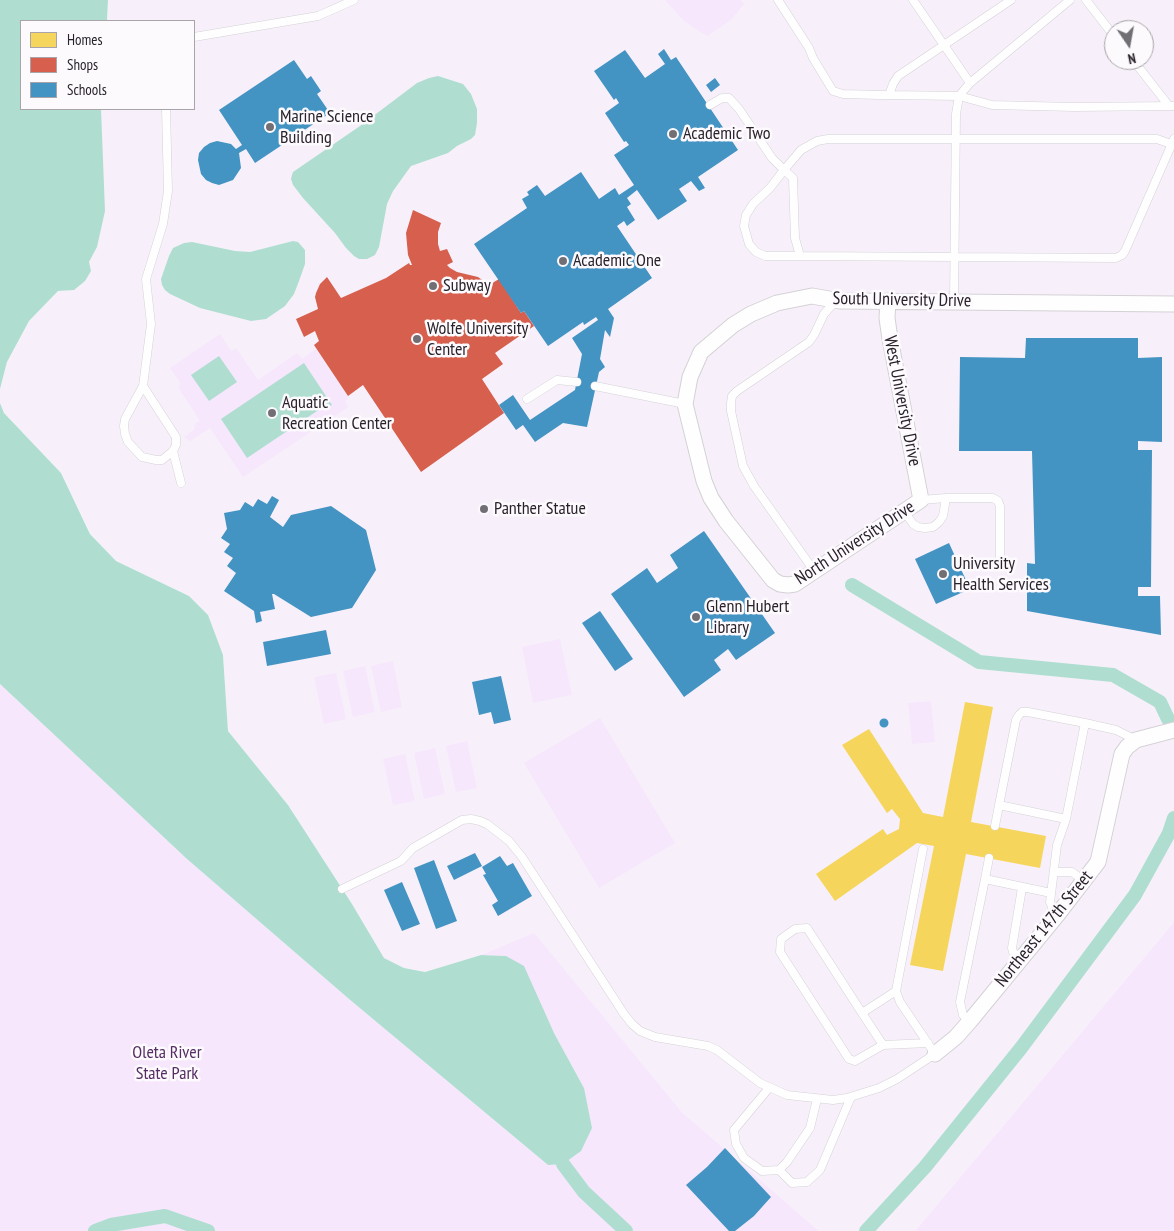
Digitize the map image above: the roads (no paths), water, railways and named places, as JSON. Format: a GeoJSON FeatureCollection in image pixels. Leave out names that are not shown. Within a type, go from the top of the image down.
{"type":"FeatureCollection","features":[{"type":"Feature","properties":{"kind":"street","name":"South University Drive"},"geometry":{"type":"LineString","coordinates":[[684,404],[690,377],[701,352],[733,325],[751,314],[778,302],[812,296],[840,301],[1171,302]]}},
{"type":"Feature","properties":{"kind":"street","name":"West University Drive"},"geometry":{"type":"LineString","coordinates":[[888,301],[887,318],[889,332],[921,500]]}},
{"type":"Feature","properties":{"kind":"street","name":"North University Drive"},"geometry":{"type":"LineString","coordinates":[[684,404],[704,481],[712,498],[726,521],[774,580],[788,585],[795,584],[921,500]]}},
{"type":"Feature","properties":{"kind":"street"},"geometry":{"type":"LineString","coordinates":[[1136,740],[1174,730]]}},
{"type":"Feature","properties":{"kind":"street","name":"Northeast 147th Street"},"geometry":{"type":"LineString","coordinates":[[932,1048],[956,1037],[1058,914],[1098,862],[1122,754],[1136,740]]}},
{"type":"Feature","properties":{"kind":"lane"},"geometry":{"type":"LineString","coordinates":[[195,36],[318,16],[354,0]]}},
{"type":"Feature","properties":{"kind":"lane"},"geometry":{"type":"LineString","coordinates":[[778,0],[809,48],[833,91],[843,94],[959,96],[992,105],[1074,107],[1172,106]]}},
{"type":"Feature","properties":{"kind":"lane"},"geometry":{"type":"LineString","coordinates":[[913,0],[970,82]]}},
{"type":"Feature","properties":{"kind":"lane"},"geometry":{"type":"LineString","coordinates":[[889,95],[898,76],[1011,0]]}},
{"type":"Feature","properties":{"kind":"lane"},"geometry":{"type":"LineString","coordinates":[[954,301],[956,256],[956,114],[959,96],[970,82],[1070,0]]}},
{"type":"Feature","properties":{"kind":"lane"},"geometry":{"type":"LineString","coordinates":[[1086,0],[1104,23]]}},
{"type":"Feature","properties":{"kind":"lane"},"geometry":{"type":"LineString","coordinates":[[1141,70],[1172,106]]}},
{"type":"Feature","properties":{"kind":"lane"},"geometry":{"type":"LineString","coordinates":[[710,105],[722,98],[730,98],[772,158],[793,178],[795,238],[800,256]]}},
{"type":"Feature","properties":{"kind":"lane"},"geometry":{"type":"LineString","coordinates":[[166,110],[168,191],[163,224],[146,280],[150,324],[143,386],[125,419],[124,426],[128,442],[142,457],[162,460],[174,451]]}},
{"type":"Feature","properties":{"kind":"lane"},"geometry":{"type":"LineString","coordinates":[[828,139],[956,139],[1157,139],[1172,142],[1122,256],[1116,258],[770,256],[756,252],[749,244],[744,226],[746,215],[752,204],[770,188],[801,150],[817,141],[828,139]]}},
{"type":"Feature","properties":{"kind":"lane"},"geometry":{"type":"LineString","coordinates":[[815,572],[754,486],[743,466],[731,410],[732,396],[809,342],[824,314],[831,306],[840,301]]}},
{"type":"Feature","properties":{"kind":"lane"},"geometry":{"type":"LineString","coordinates":[[527,399],[557,380],[577,382]]}},
{"type":"Feature","properties":{"kind":"lane"},"geometry":{"type":"LineString","coordinates":[[143,386],[176,437],[174,451],[180,483]]}},
{"type":"Feature","properties":{"kind":"lane"},"geometry":{"type":"LineString","coordinates":[[595,386],[684,404]]}},
{"type":"Feature","properties":{"kind":"lane"},"geometry":{"type":"LineString","coordinates":[[904,511],[913,524],[918,527],[933,527],[940,522],[943,516],[946,498]]}},
{"type":"Feature","properties":{"kind":"lane"},"geometry":{"type":"LineString","coordinates":[[921,500],[993,498],[998,501],[1000,506],[1000,563]]}},
{"type":"Feature","properties":{"kind":"lane"},"geometry":{"type":"LineString","coordinates":[[995,826],[1016,720],[1022,712],[1116,730],[1136,740]]}},
{"type":"Feature","properties":{"kind":"lane"},"geometry":{"type":"LineString","coordinates":[[1058,914],[1050,902],[1057,845],[1066,819],[1085,723]]}},
{"type":"Feature","properties":{"kind":"lane"},"geometry":{"type":"LineString","coordinates":[[998,805],[1066,819]]}},
{"type":"Feature","properties":{"kind":"lane"},"geometry":{"type":"LineString","coordinates":[[342,889],[401,861],[413,848],[462,820],[471,819],[487,824],[509,842],[522,857],[632,1024],[640,1031],[655,1037],[708,1046],[717,1050],[750,1076],[769,1088],[787,1095],[833,1100],[851,1097],[879,1088],[897,1079],[932,1048]]}},
{"type":"Feature","properties":{"kind":"lane"},"geometry":{"type":"LineString","coordinates":[[922,849],[896,991],[900,1002],[932,1048]]}},
{"type":"Feature","properties":{"kind":"lane"},"geometry":{"type":"LineString","coordinates":[[970,1021],[963,1015],[960,1002],[989,858]]}},
{"type":"Feature","properties":{"kind":"lane"},"geometry":{"type":"LineString","coordinates":[[1054,872],[1072,872],[1084,881]]}},
{"type":"Feature","properties":{"kind":"lane"},"geometry":{"type":"LineString","coordinates":[[985,879],[1051,893]]}},
{"type":"Feature","properties":{"kind":"lane"},"geometry":{"type":"LineString","coordinates":[[1021,959],[1013,952],[1012,948],[1022,888]]}},
{"type":"Feature","properties":{"kind":"lane"},"geometry":{"type":"LineString","coordinates":[[883,1045],[808,928],[795,929],[781,939],[780,952],[849,1059],[860,1060],[883,1045],[932,1048]]}},
{"type":"Feature","properties":{"kind":"lane"},"geometry":{"type":"LineString","coordinates":[[862,1013],[896,991]]}},
{"type":"Feature","properties":{"kind":"lane"},"geometry":{"type":"LineString","coordinates":[[769,1088],[734,1130],[736,1144],[744,1158],[762,1171],[778,1170],[787,1162],[810,1128],[817,1099]]}},
{"type":"Feature","properties":{"kind":"lane"},"geometry":{"type":"LineString","coordinates":[[778,1170],[792,1183],[807,1182],[820,1170],[851,1097]]}},
{"type":"Feature","properties":{"kind":"waterway"},"geometry":{"type":"LineString","coordinates":[[852,585],[979,662],[1113,675],[1160,702],[1168,719]]}},
{"type":"Feature","properties":{"kind":"waterway"},"geometry":{"type":"LineString","coordinates":[[866,1231],[925,1167],[1021,1048],[1135,895],[1169,833],[1174,818]]}},
{"type":"Feature","properties":{"kind":"waterway"},"geometry":{"type":"LineString","coordinates":[[563,1164],[584,1192],[626,1231]]}},
{"type":"Feature","properties":{"kind":"waterway"},"geometry":{"type":"LineString","coordinates":[[95,1231],[111,1225],[165,1216],[208,1231]]}},
{"type":"Feature","properties":{"kind":"place","name":"Marine Science Building"},"geometry":{"type":"Point","coordinates":[270,127]}},
{"type":"Feature","properties":{"kind":"place","name":"Academic Two"},"geometry":{"type":"Point","coordinates":[673,134]}},
{"type":"Feature","properties":{"kind":"place","name":"Academic One"},"geometry":{"type":"Point","coordinates":[563,261]}},
{"type":"Feature","properties":{"kind":"place","name":"Subway"},"geometry":{"type":"Point","coordinates":[433,286]}},
{"type":"Feature","properties":{"kind":"place","name":"Wolfe University Center"},"geometry":{"type":"Point","coordinates":[417,339]}},
{"type":"Feature","properties":{"kind":"place","name":"Aquatic Recreation Center"},"geometry":{"type":"Point","coordinates":[272,413]}},
{"type":"Feature","properties":{"kind":"place","name":"Panther Statue"},"geometry":{"type":"Point","coordinates":[484,509]}},
{"type":"Feature","properties":{"kind":"place","name":"University Health Services"},"geometry":{"type":"Point","coordinates":[943,574]}},
{"type":"Feature","properties":{"kind":"place","name":"Glenn Hubert Library"},"geometry":{"type":"Point","coordinates":[696,617]}},
{"type":"Feature","properties":{"kind":"park label","name":"Oleta River State Park"},"geometry":{"type":"Point","coordinates":[167,1063]}}]}
